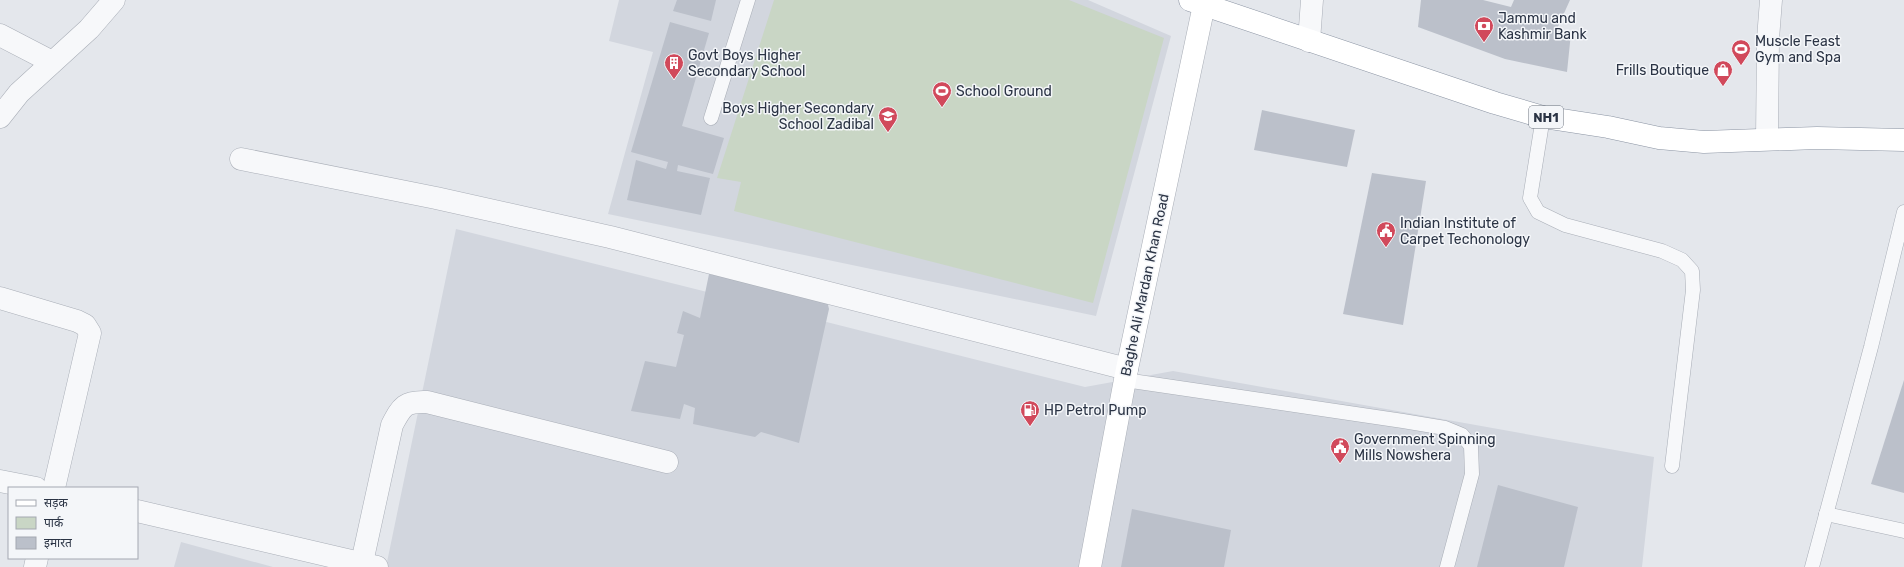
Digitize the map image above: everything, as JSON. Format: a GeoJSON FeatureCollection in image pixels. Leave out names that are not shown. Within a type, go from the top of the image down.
{"type":"FeatureCollection","features":[{"type":"Feature","properties":{"kind":"main road","name":"NH1"},"geometry":{"type":"LineString","coordinates":[[1197,2],[1495,103],[1543,117],[1608,127],[1659,138],[1704,142],[1767,139],[1904,140]]}},
{"type":"Feature","properties":{"kind":"main road","name":"Baghe Ali Mardan Khan Road"},"geometry":{"type":"LineString","coordinates":[[1090,567],[1197,2]]}},
{"type":"Feature","properties":{"kind":"street"},"geometry":{"type":"LineString","coordinates":[[0,117],[19,93],[90,29],[114,0]]}},
{"type":"Feature","properties":{"kind":"street"},"geometry":{"type":"LineString","coordinates":[[1309,41],[1312,0]]}},
{"type":"Feature","properties":{"kind":"street"},"geometry":{"type":"LineString","coordinates":[[1767,139],[1768,39],[1771,0]]}},
{"type":"Feature","properties":{"kind":"street"},"geometry":{"type":"LineString","coordinates":[[0,35],[52,62]]}},
{"type":"Feature","properties":{"kind":"street"},"geometry":{"type":"LineString","coordinates":[[241,159],[436,198],[610,237],[1126,375]]}},
{"type":"Feature","properties":{"kind":"street"},"geometry":{"type":"LineString","coordinates":[[0,298],[77,321],[85,326],[90,333],[54,487]]}},
{"type":"Feature","properties":{"kind":"street"},"geometry":{"type":"LineString","coordinates":[[138,511],[366,566],[392,425],[401,408],[413,402],[427,402],[667,462]]}},
{"type":"Feature","properties":{"kind":"street"},"geometry":{"type":"LineString","coordinates":[[0,481],[31,487]]}},
{"type":"Feature","properties":{"kind":"lane"},"geometry":{"type":"LineString","coordinates":[[711,118],[748,0]]}},
{"type":"Feature","properties":{"kind":"lane"},"geometry":{"type":"LineString","coordinates":[[1543,117],[1530,198],[1538,212],[1565,225],[1662,251],[1682,260],[1692,271],[1693,290],[1672,466]]}},
{"type":"Feature","properties":{"kind":"lane"},"geometry":{"type":"LineString","coordinates":[[1812,567],[1871,348],[1904,212]]}},
{"type":"Feature","properties":{"kind":"lane"},"geometry":{"type":"LineString","coordinates":[[1126,375],[1445,428],[1462,435],[1470,446],[1472,474],[1447,567]]}},
{"type":"Feature","properties":{"kind":"lane"},"geometry":{"type":"LineString","coordinates":[[1826,514],[1904,531]]}},
{"type":"Feature","properties":{"kind":"shaded area","name":"School Ground"},"geometry":{"type":"Polygon","coordinates":[[[619,0],[1088,0],[1171,36],[1096,316],[608,214],[653,52],[609,41],[619,0]]]}},
{"type":"Feature","properties":{"kind":"shaded area"},"geometry":{"type":"Polygon","coordinates":[[[456,229],[1085,387],[1173,371],[1654,457],[1642,567],[386,567],[456,229]]]}},
{"type":"Feature","properties":{"kind":"shaded area"},"geometry":{"type":"Polygon","coordinates":[[[181,542],[273,567],[174,567],[181,542]]]}},
{"type":"Feature","properties":{"kind":"green space","name":"School Ground"},"geometry":{"type":"Polygon","coordinates":[[[774,0],[1069,0],[1164,38],[1093,303],[734,211],[741,182],[717,178],[774,0]]]}},
{"type":"Feature","properties":{"kind":"building"},"geometry":{"type":"Polygon","coordinates":[[[677,0],[716,0],[711,21],[673,11],[677,0]]]}},
{"type":"Feature","properties":{"kind":"building"},"geometry":{"type":"Polygon","coordinates":[[[1421,0],[1483,0],[1511,7],[1514,0],[1570,0],[1556,31],[1571,33],[1567,72],[1505,59],[1418,27],[1421,0]]]}},
{"type":"Feature","properties":{"kind":"building","name":"Govt Boys Higher Secondary School"},"geometry":{"type":"Polygon","coordinates":[[[670,22],[709,33],[682,126],[724,138],[713,174],[678,165],[677,171],[710,178],[701,215],[627,200],[636,160],[666,169],[668,162],[631,152],[670,22]]]}},
{"type":"Feature","properties":{"kind":"building"},"geometry":{"type":"Polygon","coordinates":[[[1262,110],[1355,130],[1347,167],[1254,150],[1262,110]]]}},
{"type":"Feature","properties":{"kind":"building","name":"Indian Institute of Carpet Techonology"},"geometry":{"type":"Polygon","coordinates":[[[1372,173],[1426,181],[1403,325],[1343,314],[1372,173]]]}},
{"type":"Feature","properties":{"kind":"building"},"geometry":{"type":"Polygon","coordinates":[[[709,274],[811,295],[827,301],[829,309],[799,443],[761,432],[755,437],[693,424],[695,408],[684,404],[680,419],[631,411],[645,361],[676,367],[684,335],[677,333],[683,311],[700,318],[709,274]]]}},
{"type":"Feature","properties":{"kind":"building"},"geometry":{"type":"Polygon","coordinates":[[[1904,380],[1904,493],[1871,484],[1904,380]]]}},
{"type":"Feature","properties":{"kind":"building"},"geometry":{"type":"Polygon","coordinates":[[[1498,485],[1578,507],[1564,567],[1477,567],[1498,485]]]}},
{"type":"Feature","properties":{"kind":"building"},"geometry":{"type":"Polygon","coordinates":[[[1132,509],[1231,530],[1224,567],[1121,567],[1132,509]]]}},
{"type":"Feature","properties":{"kind":"place","name":"Jammu and Kashmir Bank"},"geometry":{"type":"Point","coordinates":[1484,43]}},
{"type":"Feature","properties":{"kind":"place","name":"Muscle Feast Gym and Spa"},"geometry":{"type":"Point","coordinates":[1741,66]}},
{"type":"Feature","properties":{"kind":"place","name":"Govt Boys Higher Secondary School"},"geometry":{"type":"Point","coordinates":[674,80]}},
{"type":"Feature","properties":{"kind":"place","name":"Frills Boutique"},"geometry":{"type":"Point","coordinates":[1723,87]}},
{"type":"Feature","properties":{"kind":"place","name":"School Ground"},"geometry":{"type":"Point","coordinates":[942,108]}},
{"type":"Feature","properties":{"kind":"place","name":"Boys Higher Secondary School Zadibal"},"geometry":{"type":"Point","coordinates":[888,133]}},
{"type":"Feature","properties":{"kind":"place","name":"Indian Institute of Carpet Techonology"},"geometry":{"type":"Point","coordinates":[1386,248]}},
{"type":"Feature","properties":{"kind":"place","name":"HP Petrol Pump"},"geometry":{"type":"Point","coordinates":[1030,427]}},
{"type":"Feature","properties":{"kind":"place","name":"Government Spinning Mills Nowshera"},"geometry":{"type":"Point","coordinates":[1340,464]}}]}
